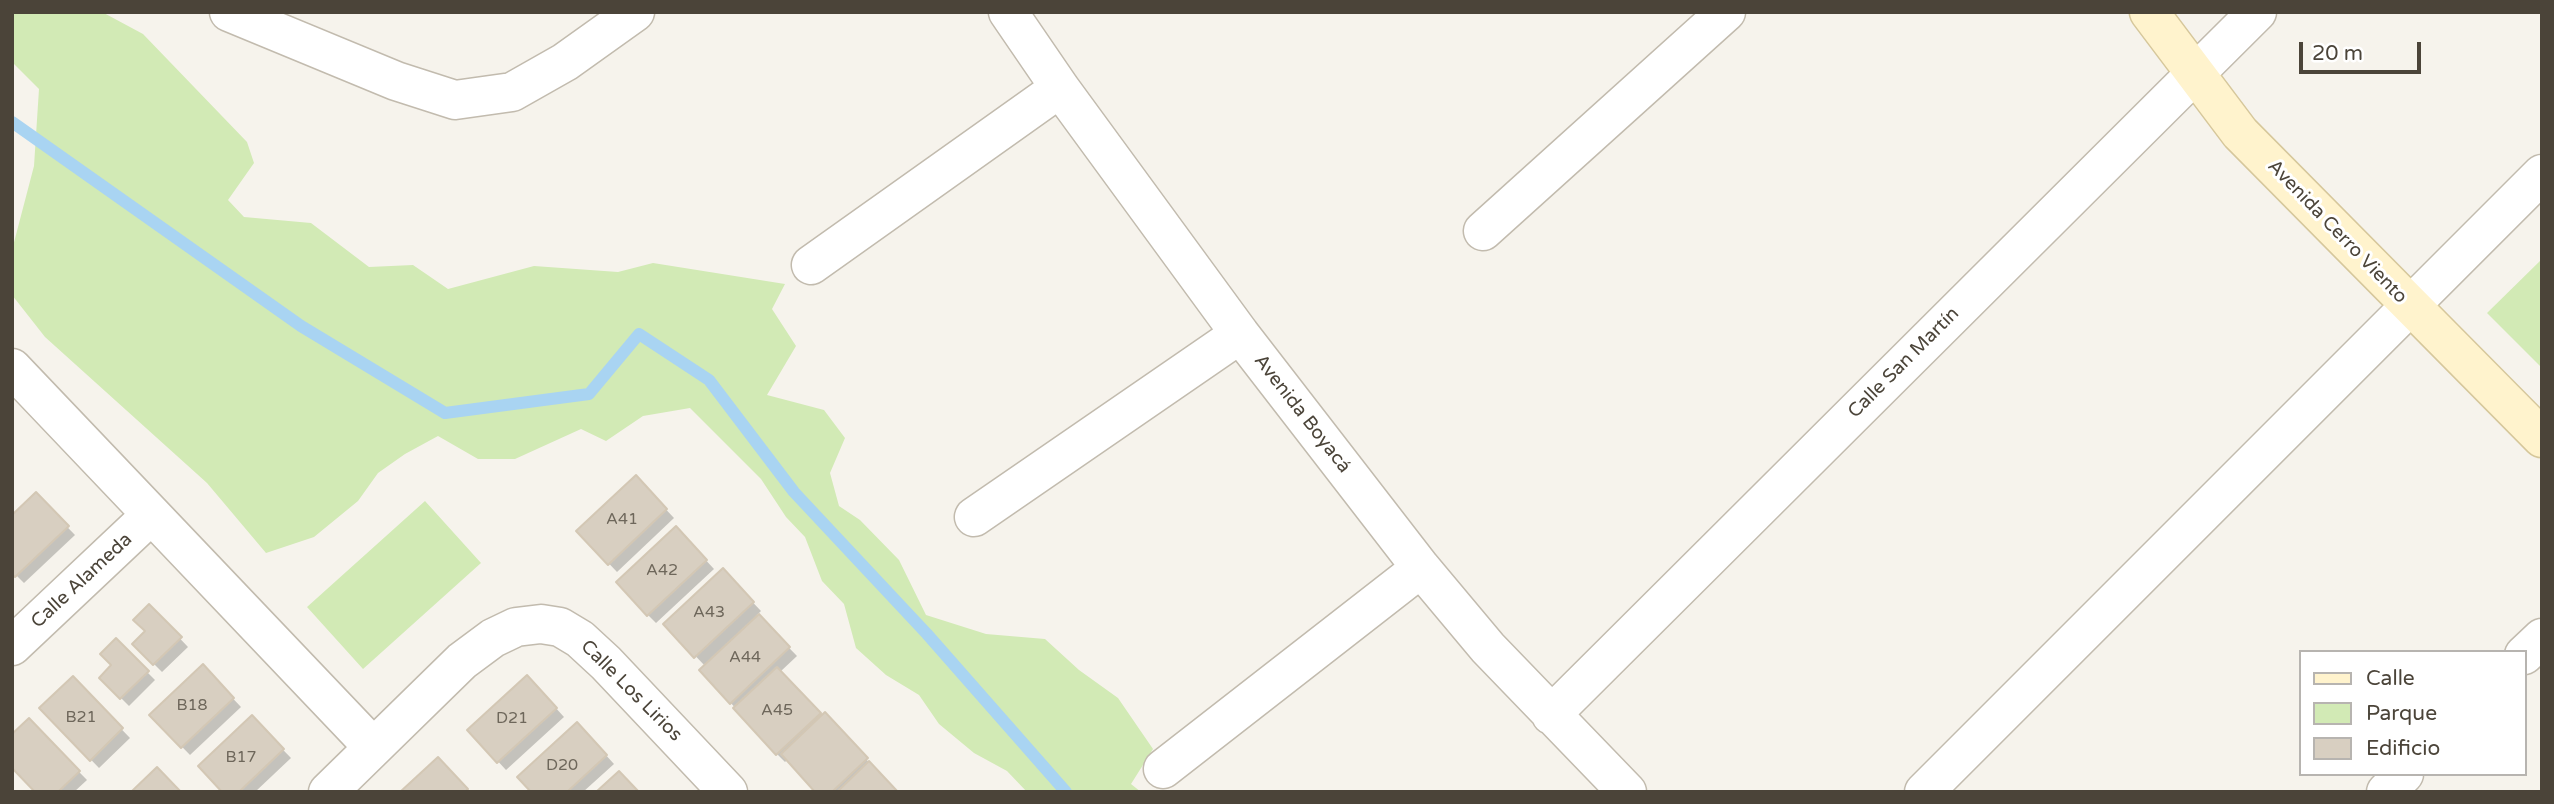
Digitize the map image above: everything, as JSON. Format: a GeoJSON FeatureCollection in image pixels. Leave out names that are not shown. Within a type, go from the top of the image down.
{"type":"FeatureCollection","features":[{"type":"Feature","properties":{"kind":"street"},"geometry":{"type":"LineString","coordinates":[[229,12],[396,81],[455,100],[512,92],[565,62],[635,12]]}},
{"type":"Feature","properties":{"kind":"street","name":"Avenida Boyacá"},"geometry":{"type":"LineString","coordinates":[[1008,12],[1060,88],[1240,334],[1422,568],[1488,648],[1627,792]]}},
{"type":"Feature","properties":{"kind":"street"},"geometry":{"type":"LineString","coordinates":[[1483,231],[1726,12]]}},
{"type":"Feature","properties":{"kind":"street","name":"Avenida Cerro Viento"},"geometry":{"type":"LineString","coordinates":[[2148,12],[2240,132],[2542,438]]}},
{"type":"Feature","properties":{"kind":"street","name":"Calle San Martín"},"geometry":{"type":"LineString","coordinates":[[1551,715],[2257,12]]}},
{"type":"Feature","properties":{"kind":"street"},"geometry":{"type":"LineString","coordinates":[[811,265],[1060,88]]}},
{"type":"Feature","properties":{"kind":"street"},"geometry":{"type":"LineString","coordinates":[[1924,792],[2542,174]]}},
{"type":"Feature","properties":{"kind":"street"},"geometry":{"type":"LineString","coordinates":[[974,517],[1240,334]]}},
{"type":"Feature","properties":{"kind":"street"},"geometry":{"type":"LineString","coordinates":[[12,368],[373,747]]}},
{"type":"Feature","properties":{"kind":"street","name":"Calle Alameda"},"geometry":{"type":"LineString","coordinates":[[12,646],[151,515]]}},
{"type":"Feature","properties":{"kind":"street"},"geometry":{"type":"LineString","coordinates":[[1163,769],[1422,568]]}},
{"type":"Feature","properties":{"kind":"street","name":"Calle Los Lirios"},"geometry":{"type":"LineString","coordinates":[[328,792],[462,661],[493,638],[516,627],[541,624],[560,626],[580,639],[728,792]]}},
{"type":"Feature","properties":{"kind":"street"},"geometry":{"type":"LineString","coordinates":[[2526,653],[2542,638]]}},
{"type":"Feature","properties":{"kind":"street"},"geometry":{"type":"LineString","coordinates":[[2386,792],[2402,776]]}},
{"type":"Feature","properties":{"kind":"green space"},"geometry":{"type":"Polygon","coordinates":[[[12,12],[102,12],[143,34],[247,142],[254,163],[228,200],[244,217],[311,223],[369,267],[413,265],[448,289],[534,266],[618,272],[653,263],[785,284],[772,309],[796,346],[767,395],[824,410],[845,438],[830,473],[839,506],[860,520],[899,560],[926,615],[986,634],[1045,639],[1079,670],[1118,698],[1153,749],[1131,784],[1141,792],[1027,792],[1007,771],[974,753],[939,724],[919,695],[886,675],[856,648],[844,604],[822,581],[805,537],[786,517],[761,479],[690,408],[643,416],[606,441],[581,429],[515,459],[478,459],[438,436],[378,473],[358,501],[314,537],[266,553],[207,483],[45,337],[12,295],[12,250],[34,166],[39,89],[12,62],[12,12]]]}},
{"type":"Feature","properties":{"kind":"green space"},"geometry":{"type":"Polygon","coordinates":[[[2542,259],[2542,368],[2487,313],[2542,259]]]}},
{"type":"Feature","properties":{"kind":"green space"},"geometry":{"type":"Polygon","coordinates":[[[425,501],[481,563],[363,669],[307,607],[425,501]]]}},
{"type":"Feature","properties":{"kind":"building"},"geometry":{"type":"Polygon","coordinates":[[[636,475],[667,509],[608,565],[576,531],[636,475]]]}},
{"type":"Feature","properties":{"kind":"building"},"geometry":{"type":"Polygon","coordinates":[[[36,492],[69,526],[15,577],[12,574],[12,515],[36,492]]]}},
{"type":"Feature","properties":{"kind":"building"},"geometry":{"type":"Polygon","coordinates":[[[676,526],[707,560],[647,616],[616,582],[676,526]]]}},
{"type":"Feature","properties":{"kind":"building"},"geometry":{"type":"Polygon","coordinates":[[[723,568],[754,602],[694,658],[663,624],[723,568]]]}},
{"type":"Feature","properties":{"kind":"building"},"geometry":{"type":"Polygon","coordinates":[[[149,604],[182,637],[153,665],[132,644],[145,631],[133,620],[149,604]]]}},
{"type":"Feature","properties":{"kind":"building"},"geometry":{"type":"Polygon","coordinates":[[[759,614],[790,647],[730,704],[699,670],[759,614]]]}},
{"type":"Feature","properties":{"kind":"building"},"geometry":{"type":"Polygon","coordinates":[[[116,638],[149,671],[120,699],[99,678],[111,665],[100,654],[116,638]]]}},
{"type":"Feature","properties":{"kind":"building"},"geometry":{"type":"Polygon","coordinates":[[[203,664],[234,698],[181,748],[149,715],[203,664]]]}},
{"type":"Feature","properties":{"kind":"building"},"geometry":{"type":"Polygon","coordinates":[[[777,667],[821,713],[776,755],[733,708],[777,667]]]}},
{"type":"Feature","properties":{"kind":"building"},"geometry":{"type":"Polygon","coordinates":[[[527,675],[557,708],[497,763],[467,730],[527,675]]]}},
{"type":"Feature","properties":{"kind":"building"},"geometry":{"type":"Polygon","coordinates":[[[73,676],[123,728],[90,761],[39,708],[73,676]]]}},
{"type":"Feature","properties":{"kind":"building"},"geometry":{"type":"Polygon","coordinates":[[[825,712],[868,758],[832,792],[815,792],[781,754],[825,712]]]}},
{"type":"Feature","properties":{"kind":"building"},"geometry":{"type":"Polygon","coordinates":[[[252,715],[284,749],[239,792],[222,792],[198,766],[252,715]]]}},
{"type":"Feature","properties":{"kind":"building"},"geometry":{"type":"Polygon","coordinates":[[[29,718],[80,771],[58,792],[35,792],[12,768],[12,734],[29,718]]]}},
{"type":"Feature","properties":{"kind":"building"},"geometry":{"type":"Polygon","coordinates":[[[577,722],[607,755],[567,792],[531,792],[517,777],[577,722]]]}},
{"type":"Feature","properties":{"kind":"building"},"geometry":{"type":"Polygon","coordinates":[[[438,757],[468,789],[465,792],[400,792],[438,757]]]}},
{"type":"Feature","properties":{"kind":"building"},"geometry":{"type":"Polygon","coordinates":[[[869,761],[898,792],[837,792],[869,761]]]}},
{"type":"Feature","properties":{"kind":"building"},"geometry":{"type":"Polygon","coordinates":[[[157,767],[181,792],[131,792],[157,767]]]}},
{"type":"Feature","properties":{"kind":"building"},"geometry":{"type":"Polygon","coordinates":[[[619,771],[639,792],[596,792],[619,771]]]}},
{"type":"Feature","properties":{"kind":"waterway"},"geometry":{"type":"LineString","coordinates":[[12,122],[301,326],[445,413],[589,394],[639,334],[709,380],[794,492],[927,634],[1066,792]]}}]}
